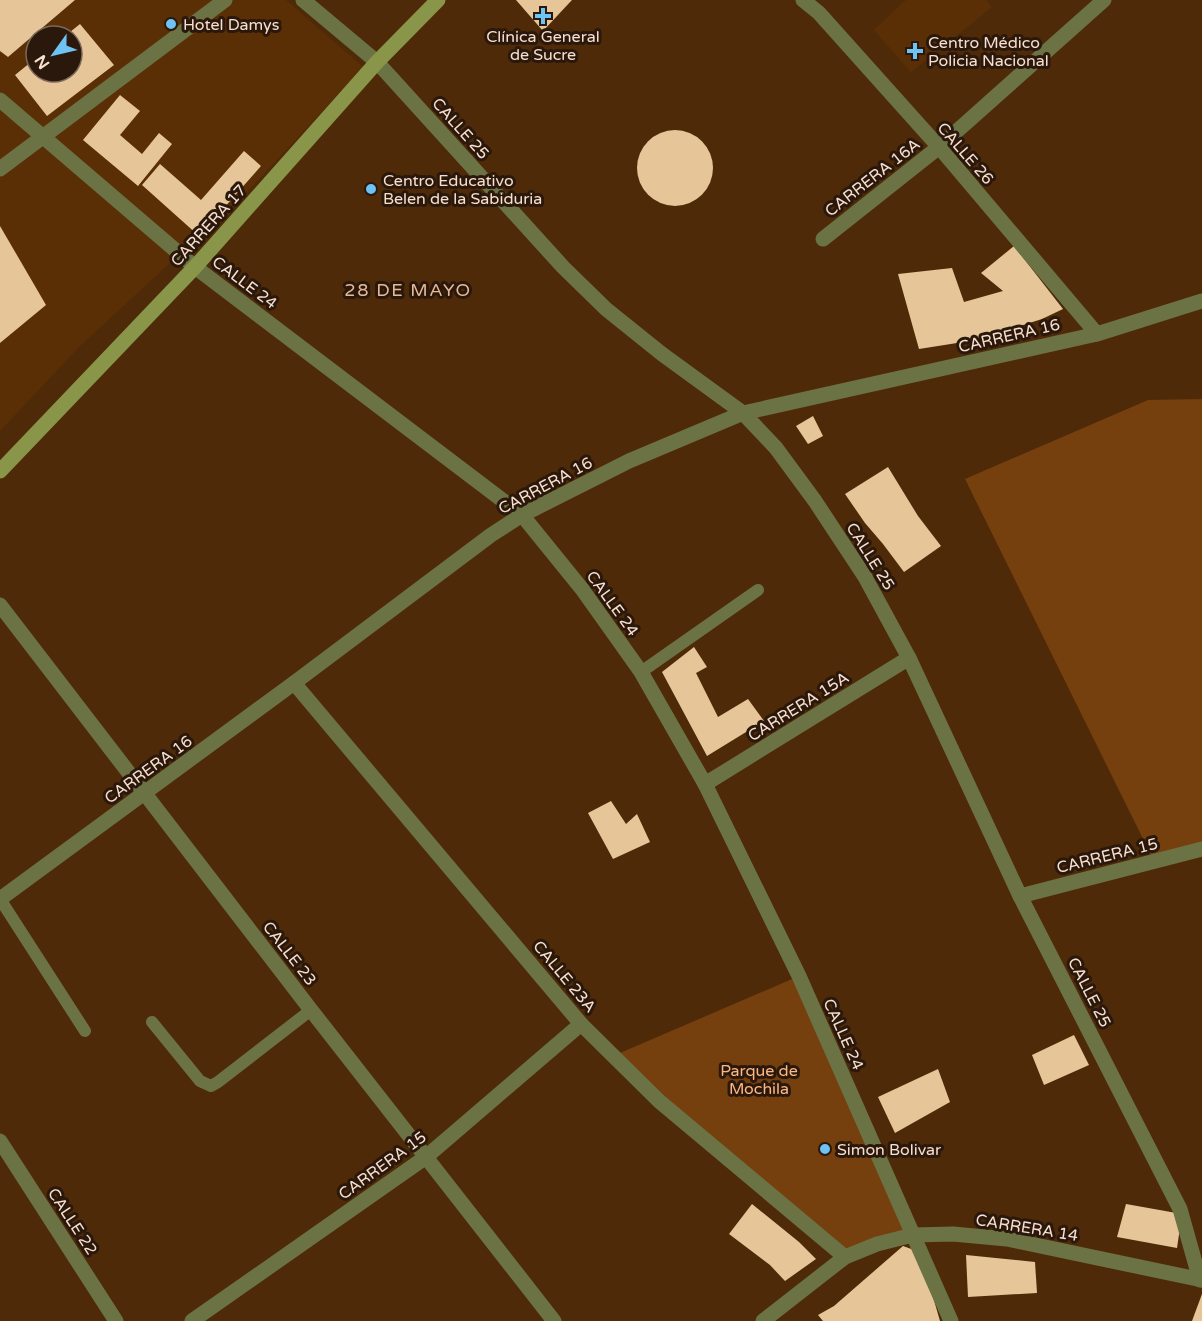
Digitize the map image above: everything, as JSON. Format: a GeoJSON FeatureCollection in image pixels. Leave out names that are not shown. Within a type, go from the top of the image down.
{"type":"FeatureCollection","features":[{"type":"Feature","properties":{"kind":"main road","name":"CARRERA 17"},"geometry":{"type":"LineString","coordinates":[[0,471],[195,267],[376,62],[438,0]]}},
{"type":"Feature","properties":{"kind":"street"},"geometry":{"type":"LineString","coordinates":[[0,169],[225,0]]}},
{"type":"Feature","properties":{"kind":"street","name":"CALLE 25"},"geometry":{"type":"LineString","coordinates":[[303,0],[376,62],[563,267],[606,309],[662,354],[743,413],[776,448],[815,501],[865,577],[909,658],[1020,896],[1180,1209],[1201,1280]]}},
{"type":"Feature","properties":{"kind":"street","name":"CALLE 26"},"geometry":{"type":"LineString","coordinates":[[803,0],[819,13],[939,147],[1098,334]]}},
{"type":"Feature","properties":{"kind":"street","name":"CARRERA 16A"},"geometry":{"type":"LineString","coordinates":[[823,239],[939,147],[1104,0]]}},
{"type":"Feature","properties":{"kind":"street","name":"CALLE 24"},"geometry":{"type":"LineString","coordinates":[[0,100],[195,267],[522,515],[582,589],[641,672],[705,784],[799,976],[951,1321]]}},
{"type":"Feature","properties":{"kind":"street","name":"CARRERA 16"},"geometry":{"type":"LineString","coordinates":[[0,899],[294,683],[463,555],[522,515],[629,461],[743,413],[1098,334],[1202,301]]}},
{"type":"Feature","properties":{"kind":"street","name":"CALLE 23"},"geometry":{"type":"LineString","coordinates":[[0,605],[311,1010],[554,1321]]}},
{"type":"Feature","properties":{"kind":"street","name":"CARRERA 15A"},"geometry":{"type":"LineString","coordinates":[[705,784],[909,658]]}},
{"type":"Feature","properties":{"kind":"street","name":"CALLE 23A"},"geometry":{"type":"LineString","coordinates":[[294,683],[581,1024],[659,1101],[845,1257]]}},
{"type":"Feature","properties":{"kind":"street","name":"CARRERA 15"},"geometry":{"type":"LineString","coordinates":[[1020,896],[1202,849]]}},
{"type":"Feature","properties":{"kind":"street","name":"CARRERA 15"},"geometry":{"type":"LineString","coordinates":[[192,1321],[426,1157],[581,1024]]}},
{"type":"Feature","properties":{"kind":"street","name":"CALLE 22"},"geometry":{"type":"LineString","coordinates":[[0,1141],[116,1321]]}},
{"type":"Feature","properties":{"kind":"street","name":"CARRERA 14"},"geometry":{"type":"LineString","coordinates":[[763,1321],[845,1257],[877,1244],[913,1235],[953,1234],[1007,1239],[1201,1280]]}},
{"type":"Feature","properties":{"kind":"lane"},"geometry":{"type":"LineString","coordinates":[[641,672],[758,590]]}},
{"type":"Feature","properties":{"kind":"lane"},"geometry":{"type":"LineString","coordinates":[[0,899],[85,1031]]}},
{"type":"Feature","properties":{"kind":"lane"},"geometry":{"type":"LineString","coordinates":[[152,1022],[200,1081],[211,1086],[311,1010]]}},
{"type":"Feature","properties":{"kind":"shaded area"},"geometry":{"type":"Polygon","coordinates":[[[0,0],[286,0],[363,67],[251,188],[79,347],[0,431],[0,0]]]}},
{"type":"Feature","properties":{"kind":"shaded area","name":"Centro Médico Policia Nacional"},"geometry":{"type":"Polygon","coordinates":[[[906,0],[986,0],[992,7],[911,72],[874,30],[906,0]]]}},
{"type":"Feature","properties":{"kind":"green space"},"geometry":{"type":"Polygon","coordinates":[[[1202,399],[1202,849],[1154,861],[965,479],[1148,400],[1202,399]]]}},
{"type":"Feature","properties":{"kind":"green space","name":"Parque de Mochila"},"geometry":{"type":"Polygon","coordinates":[[[799,976],[913,1235],[845,1257],[613,1056],[799,976]]]}},
{"type":"Feature","properties":{"kind":"building"},"geometry":{"type":"Polygon","coordinates":[[[0,0],[75,0],[47,24],[24,24],[24,43],[8,57],[0,51],[0,0]]]}},
{"type":"Feature","properties":{"kind":"building","name":"Clínica General de Sucre"},"geometry":{"type":"Polygon","coordinates":[[[516,0],[572,0],[543,31],[516,0]]]}},
{"type":"Feature","properties":{"kind":"building"},"geometry":{"type":"Polygon","coordinates":[[[84,29],[114,65],[47,116],[15,75],[24,68],[24,84],[84,84],[84,29]]]}},
{"type":"Feature","properties":{"kind":"building"},"geometry":{"type":"Polygon","coordinates":[[[120,95],[140,111],[120,135],[142,154],[159,133],[172,144],[138,186],[83,140],[120,95]]]}},
{"type":"Feature","properties":{"kind":"building"},"geometry":{"type":"Polygon","coordinates":[[[668,130],[682,130],[696,136],[707,147],[713,161],[710,183],[702,195],[682,206],[668,206],[654,200],[643,189],[637,175],[637,161],[643,147],[654,136],[668,130]]]}},
{"type":"Feature","properties":{"kind":"building"},"geometry":{"type":"Polygon","coordinates":[[[244,151],[261,166],[199,236],[142,185],[160,164],[201,200],[244,151]]]}},
{"type":"Feature","properties":{"kind":"building"},"geometry":{"type":"Polygon","coordinates":[[[0,226],[46,305],[0,343],[0,226]]]}},
{"type":"Feature","properties":{"kind":"building"},"geometry":{"type":"Polygon","coordinates":[[[1014,246],[1063,309],[1042,319],[976,340],[919,349],[898,274],[952,268],[964,302],[1003,291],[981,273],[1014,246]]]}},
{"type":"Feature","properties":{"kind":"building"},"geometry":{"type":"Polygon","coordinates":[[[813,416],[823,436],[808,444],[796,426],[813,416]]]}},
{"type":"Feature","properties":{"kind":"building"},"geometry":{"type":"Polygon","coordinates":[[[888,467],[918,516],[941,546],[904,572],[845,494],[888,467]]]}},
{"type":"Feature","properties":{"kind":"building"},"geometry":{"type":"Polygon","coordinates":[[[694,647],[707,667],[696,673],[718,717],[748,699],[764,721],[707,756],[662,672],[694,647]]]}},
{"type":"Feature","properties":{"kind":"building"},"geometry":{"type":"Polygon","coordinates":[[[611,801],[626,824],[637,814],[650,842],[613,859],[588,813],[611,801]]]}},
{"type":"Feature","properties":{"kind":"building"},"geometry":{"type":"Polygon","coordinates":[[[1074,1035],[1089,1065],[1044,1085],[1032,1055],[1074,1035]]]}},
{"type":"Feature","properties":{"kind":"building"},"geometry":{"type":"Polygon","coordinates":[[[938,1069],[950,1102],[895,1133],[878,1097],[938,1069]]]}},
{"type":"Feature","properties":{"kind":"building"},"geometry":{"type":"Polygon","coordinates":[[[752,1204],[799,1242],[816,1259],[785,1281],[770,1265],[729,1234],[752,1204]]]}},
{"type":"Feature","properties":{"kind":"building"},"geometry":{"type":"Polygon","coordinates":[[[1126,1204],[1182,1214],[1177,1248],[1117,1237],[1126,1204]]]}},
{"type":"Feature","properties":{"kind":"building"},"geometry":{"type":"Polygon","coordinates":[[[903,1246],[914,1250],[929,1283],[940,1321],[823,1321],[818,1315],[834,1306],[903,1246]]]}},
{"type":"Feature","properties":{"kind":"building"},"geometry":{"type":"Polygon","coordinates":[[[966,1255],[1035,1262],[1037,1293],[968,1297],[966,1255]]]}},
{"type":"Feature","properties":{"kind":"building"},"geometry":{"type":"Polygon","coordinates":[[[1202,1294],[1202,1321],[1192,1321],[1202,1294]]]}},
{"type":"Feature","properties":{"kind":"place","name":"Clínica General de Sucre"},"geometry":{"type":"Point","coordinates":[543,16]}},
{"type":"Feature","properties":{"kind":"place","name":"Hotel Damys"},"geometry":{"type":"Point","coordinates":[171,24]}},
{"type":"Feature","properties":{"kind":"place","name":"Centro Médico Policia Nacional"},"geometry":{"type":"Point","coordinates":[915,51]}},
{"type":"Feature","properties":{"kind":"place","name":"Centro Educativo Belen de la Sabiduria"},"geometry":{"type":"Point","coordinates":[371,189]}},
{"type":"Feature","properties":{"kind":"place","name":"Simon Bolivar"},"geometry":{"type":"Point","coordinates":[825,1149]}},
{"type":"Feature","properties":{"kind":"district","name":"28 DE MAYO"},"geometry":{"type":"Point","coordinates":[408,290]}}]}
